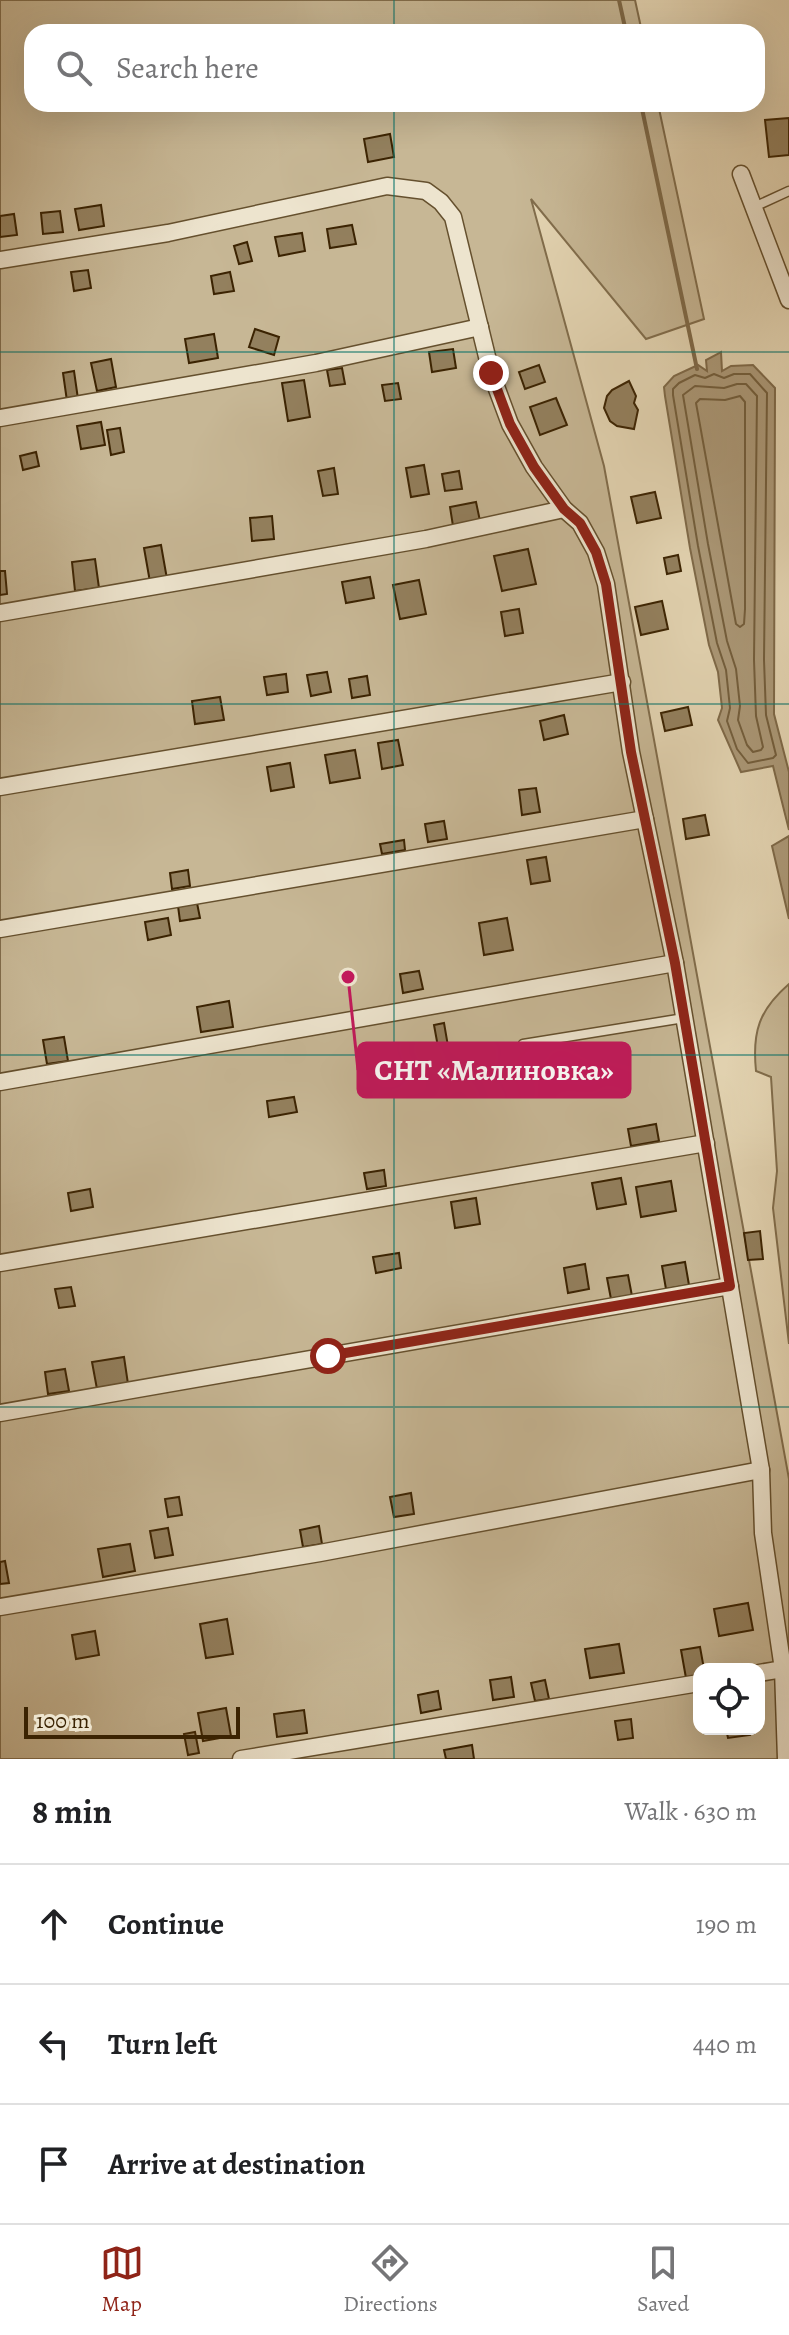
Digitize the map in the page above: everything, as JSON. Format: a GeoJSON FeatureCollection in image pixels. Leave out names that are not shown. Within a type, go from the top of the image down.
{"type":"FeatureCollection","features":[{"type":"Feature","properties":{"kind":"street"},"geometry":{"type":"LineString","coordinates":[[741,174],[789,300]]}},
{"type":"Feature","properties":{"kind":"street"},"geometry":{"type":"LineString","coordinates":[[0,260],[168,233],[387,186],[426,191],[441,202],[453,217],[491,373],[510,424],[534,467],[564,509],[580,523],[596,552],[606,584],[631,752],[675,963],[761,1470],[763,1533],[783,1669],[786,1759]]}},
{"type":"Feature","properties":{"kind":"street"},"geometry":{"type":"LineString","coordinates":[[0,418],[316,363],[480,327]]}},
{"type":"Feature","properties":{"kind":"street"},"geometry":{"type":"LineString","coordinates":[[0,613],[426,539],[564,509]]}},
{"type":"Feature","properties":{"kind":"street"},"geometry":{"type":"LineString","coordinates":[[0,787],[622,682]]}},
{"type":"Feature","properties":{"kind":"street"},"geometry":{"type":"LineString","coordinates":[[0,929],[645,819]]}},
{"type":"Feature","properties":{"kind":"street"},"geometry":{"type":"LineString","coordinates":[[0,1082],[675,963]]}},
{"type":"Feature","properties":{"kind":"street"},"geometry":{"type":"LineString","coordinates":[[0,1263],[706,1143]]}},
{"type":"Feature","properties":{"kind":"street"},"geometry":{"type":"LineString","coordinates":[[0,1413],[730,1286]]}},
{"type":"Feature","properties":{"kind":"street"},"geometry":{"type":"LineString","coordinates":[[0,1607],[320,1553],[761,1470]]}},
{"type":"Feature","properties":{"kind":"street"},"geometry":{"type":"LineString","coordinates":[[765,1672],[783,1669]]}},
{"type":"Feature","properties":{"kind":"street"},"geometry":{"type":"LineString","coordinates":[[241,1759],[693,1684]]}},
{"type":"Feature","properties":{"kind":"lane"},"geometry":{"type":"LineString","coordinates":[[754,207],[789,191]]}},
{"type":"Feature","properties":{"kind":"lane"},"geometry":{"type":"LineString","coordinates":[[523,1044],[684,1018]]}},
{"type":"Feature","properties":{"kind":"shaded area"},"geometry":{"type":"Polygon","coordinates":[[[0,0],[635,0],[640,24],[24,24],[24,112],[660,112],[704,319],[646,339],[531,199],[604,466],[789,1479],[789,1759],[0,1759],[0,0]]]}},
{"type":"Feature","properties":{"kind":"shaded area"},"geometry":{"type":"Polygon","coordinates":[[[789,984],[789,1344],[773,1208],[777,1171],[771,1077],[756,1071],[755,1045],[764,1013],[789,984]]]}},
{"type":"Feature","properties":{"kind":"water"},"geometry":{"type":"Polygon","coordinates":[[[721,352],[722,371],[731,366],[753,365],[775,388],[774,714],[789,772],[789,830],[773,766],[741,772],[718,720],[722,708],[718,672],[709,645],[690,548],[665,396],[664,387],[674,376],[698,365],[707,371],[706,360],[721,352]]]}},
{"type":"Feature","properties":{"kind":"water"},"geometry":{"type":"Polygon","coordinates":[[[789,836],[789,919],[772,846],[789,836]]]}},
{"type":"Feature","properties":{"kind":"building"},"geometry":{"type":"Polygon","coordinates":[[[789,118],[789,155],[769,157],[765,120],[789,118]]]}},
{"type":"Feature","properties":{"kind":"building"},"geometry":{"type":"Polygon","coordinates":[[[390,134],[394,157],[368,162],[364,139],[390,134]]]}},
{"type":"Feature","properties":{"kind":"building"},"geometry":{"type":"Polygon","coordinates":[[[101,205],[104,226],[79,230],[75,209],[101,205]]]}},
{"type":"Feature","properties":{"kind":"building"},"geometry":{"type":"Polygon","coordinates":[[[60,211],[63,232],[43,234],[41,213],[60,211]]]}},
{"type":"Feature","properties":{"kind":"building"},"geometry":{"type":"Polygon","coordinates":[[[14,214],[17,235],[0,237],[0,216],[14,214]]]}},
{"type":"Feature","properties":{"kind":"building"},"geometry":{"type":"Polygon","coordinates":[[[352,225],[356,244],[330,248],[327,229],[352,225]]]}},
{"type":"Feature","properties":{"kind":"building"},"geometry":{"type":"Polygon","coordinates":[[[302,233],[305,251],[279,256],[275,237],[302,233]]]}},
{"type":"Feature","properties":{"kind":"building"},"geometry":{"type":"Polygon","coordinates":[[[247,242],[252,261],[239,264],[234,246],[247,242]]]}},
{"type":"Feature","properties":{"kind":"building"},"geometry":{"type":"Polygon","coordinates":[[[88,270],[91,288],[74,291],[71,272],[88,270]]]}},
{"type":"Feature","properties":{"kind":"building"},"geometry":{"type":"Polygon","coordinates":[[[230,272],[234,291],[214,294],[211,276],[230,272]]]}},
{"type":"Feature","properties":{"kind":"building"},"geometry":{"type":"Polygon","coordinates":[[[255,329],[279,337],[274,355],[249,347],[255,329]]]}},
{"type":"Feature","properties":{"kind":"building"},"geometry":{"type":"Polygon","coordinates":[[[214,334],[218,358],[189,363],[185,339],[214,334]]]}},
{"type":"Feature","properties":{"kind":"building"},"geometry":{"type":"Polygon","coordinates":[[[453,349],[456,368],[432,372],[429,352],[453,349]]]}},
{"type":"Feature","properties":{"kind":"building"},"geometry":{"type":"Polygon","coordinates":[[[111,359],[116,387],[97,391],[91,363],[111,359]]]}},
{"type":"Feature","properties":{"kind":"building"},"geometry":{"type":"Polygon","coordinates":[[[539,365],[545,382],[525,389],[519,372],[539,365]]]}},
{"type":"Feature","properties":{"kind":"building"},"geometry":{"type":"Polygon","coordinates":[[[342,368],[345,384],[330,386],[327,370],[342,368]]]}},
{"type":"Feature","properties":{"kind":"building"},"geometry":{"type":"Polygon","coordinates":[[[74,371],[78,399],[67,401],[63,373],[74,371]]]}},
{"type":"Feature","properties":{"kind":"building"},"geometry":{"type":"Polygon","coordinates":[[[304,380],[310,417],[288,421],[282,383],[304,380]]]}},
{"type":"Feature","properties":{"kind":"building"},"geometry":{"type":"Polygon","coordinates":[[[629,381],[638,410],[634,429],[617,426],[610,421],[604,408],[612,390],[629,381]]]}},
{"type":"Feature","properties":{"kind":"building"},"geometry":{"type":"Polygon","coordinates":[[[398,383],[401,399],[385,401],[382,385],[398,383]]]}},
{"type":"Feature","properties":{"kind":"building"},"geometry":{"type":"Polygon","coordinates":[[[556,398],[567,425],[540,435],[530,407],[556,398]]]}},
{"type":"Feature","properties":{"kind":"building"},"geometry":{"type":"Polygon","coordinates":[[[101,422],[105,445],[81,449],[77,426],[101,422]]]}},
{"type":"Feature","properties":{"kind":"building"},"geometry":{"type":"Polygon","coordinates":[[[120,428],[124,452],[111,455],[107,430],[120,428]]]}},
{"type":"Feature","properties":{"kind":"building"},"geometry":{"type":"Polygon","coordinates":[[[36,452],[39,466],[23,470],[20,456],[36,452]]]}},
{"type":"Feature","properties":{"kind":"building"},"geometry":{"type":"Polygon","coordinates":[[[424,465],[429,494],[411,497],[406,468],[424,465]]]}},
{"type":"Feature","properties":{"kind":"building"},"geometry":{"type":"Polygon","coordinates":[[[334,468],[338,494],[323,496],[318,471],[334,468]]]}},
{"type":"Feature","properties":{"kind":"building"},"geometry":{"type":"Polygon","coordinates":[[[459,471],[462,489],[445,491],[442,474],[459,471]]]}},
{"type":"Feature","properties":{"kind":"building"},"geometry":{"type":"Polygon","coordinates":[[[655,492],[661,518],[637,523],[631,497],[655,492]]]}},
{"type":"Feature","properties":{"kind":"building"},"geometry":{"type":"Polygon","coordinates":[[[476,502],[480,521],[453,526],[450,507],[476,502]]]}},
{"type":"Feature","properties":{"kind":"building"},"geometry":{"type":"Polygon","coordinates":[[[272,516],[274,539],[252,541],[250,518],[272,516]]]}},
{"type":"Feature","properties":{"kind":"building"},"geometry":{"type":"Polygon","coordinates":[[[161,545],[167,579],[150,582],[144,548],[161,545]]]}},
{"type":"Feature","properties":{"kind":"building"},"geometry":{"type":"Polygon","coordinates":[[[528,549],[536,584],[502,591],[494,556],[528,549]]]}},
{"type":"Feature","properties":{"kind":"building"},"geometry":{"type":"Polygon","coordinates":[[[678,555],[681,571],[667,574],[664,558],[678,555]]]}},
{"type":"Feature","properties":{"kind":"building"},"geometry":{"type":"Polygon","coordinates":[[[95,559],[99,588],[75,591],[72,562],[95,559]]]}},
{"type":"Feature","properties":{"kind":"building"},"geometry":{"type":"Polygon","coordinates":[[[0,571],[5,571],[7,594],[0,595],[0,571]]]}},
{"type":"Feature","properties":{"kind":"building"},"geometry":{"type":"Polygon","coordinates":[[[370,577],[374,598],[346,603],[342,582],[370,577]]]}},
{"type":"Feature","properties":{"kind":"building"},"geometry":{"type":"Polygon","coordinates":[[[419,580],[426,614],[400,619],[393,585],[419,580]]]}},
{"type":"Feature","properties":{"kind":"building"},"geometry":{"type":"Polygon","coordinates":[[[662,601],[668,629],[641,635],[635,607],[662,601]]]}},
{"type":"Feature","properties":{"kind":"building"},"geometry":{"type":"Polygon","coordinates":[[[519,609],[523,633],[505,636],[501,612],[519,609]]]}},
{"type":"Feature","properties":{"kind":"building"},"geometry":{"type":"Polygon","coordinates":[[[327,672],[331,692],[311,696],[307,675],[327,672]]]}},
{"type":"Feature","properties":{"kind":"building"},"geometry":{"type":"Polygon","coordinates":[[[286,674],[288,692],[267,695],[264,677],[286,674]]]}},
{"type":"Feature","properties":{"kind":"building"},"geometry":{"type":"Polygon","coordinates":[[[367,676],[370,695],[352,698],[349,679],[367,676]]]}},
{"type":"Feature","properties":{"kind":"building"},"geometry":{"type":"Polygon","coordinates":[[[220,697],[224,720],[195,724],[192,701],[220,697]]]}},
{"type":"Feature","properties":{"kind":"building"},"geometry":{"type":"Polygon","coordinates":[[[688,707],[692,725],[665,731],[661,713],[688,707]]]}},
{"type":"Feature","properties":{"kind":"building"},"geometry":{"type":"Polygon","coordinates":[[[564,715],[568,734],[544,740],[540,721],[564,715]]]}},
{"type":"Feature","properties":{"kind":"building"},"geometry":{"type":"Polygon","coordinates":[[[398,740],[403,765],[382,769],[378,743],[398,740]]]}},
{"type":"Feature","properties":{"kind":"building"},"geometry":{"type":"Polygon","coordinates":[[[355,750],[360,778],[330,783],[325,755],[355,750]]]}},
{"type":"Feature","properties":{"kind":"building"},"geometry":{"type":"Polygon","coordinates":[[[290,763],[294,787],[271,791],[267,767],[290,763]]]}},
{"type":"Feature","properties":{"kind":"building"},"geometry":{"type":"Polygon","coordinates":[[[536,788],[540,812],[522,815],[519,790],[536,788]]]}},
{"type":"Feature","properties":{"kind":"building"},"geometry":{"type":"Polygon","coordinates":[[[705,815],[709,835],[686,839],[683,819],[705,815]]]}},
{"type":"Feature","properties":{"kind":"building"},"geometry":{"type":"Polygon","coordinates":[[[444,821],[447,839],[428,842],[425,824],[444,821]]]}},
{"type":"Feature","properties":{"kind":"building"},"geometry":{"type":"Polygon","coordinates":[[[404,840],[405,850],[382,854],[380,844],[404,840]]]}},
{"type":"Feature","properties":{"kind":"building"},"geometry":{"type":"Polygon","coordinates":[[[546,857],[550,881],[531,884],[527,860],[546,857]]]}},
{"type":"Feature","properties":{"kind":"building"},"geometry":{"type":"Polygon","coordinates":[[[188,870],[190,886],[172,889],[170,873],[188,870]]]}},
{"type":"Feature","properties":{"kind":"building"},"geometry":{"type":"Polygon","coordinates":[[[197,903],[200,918],[180,921],[178,906],[197,903]]]}},
{"type":"Feature","properties":{"kind":"building"},"geometry":{"type":"Polygon","coordinates":[[[168,918],[171,935],[148,940],[145,922],[168,918]]]}},
{"type":"Feature","properties":{"kind":"building"},"geometry":{"type":"Polygon","coordinates":[[[507,918],[513,950],[484,955],[479,923],[507,918]]]}},
{"type":"Feature","properties":{"kind":"building"},"geometry":{"type":"Polygon","coordinates":[[[419,971],[423,989],[403,993],[400,974],[419,971]]]}},
{"type":"Feature","properties":{"kind":"building"},"geometry":{"type":"Polygon","coordinates":[[[229,1001],[233,1027],[201,1032],[197,1007],[229,1001]]]}},
{"type":"Feature","properties":{"kind":"building"},"geometry":{"type":"Polygon","coordinates":[[[444,1023],[448,1046],[438,1047],[434,1025],[444,1023]]]}},
{"type":"Feature","properties":{"kind":"building"},"geometry":{"type":"Polygon","coordinates":[[[64,1037],[68,1061],[47,1064],[43,1040],[64,1037]]]}},
{"type":"Feature","properties":{"kind":"building"},"geometry":{"type":"Polygon","coordinates":[[[294,1097],[297,1112],[269,1117],[267,1101],[294,1097]]]}},
{"type":"Feature","properties":{"kind":"building"},"geometry":{"type":"Polygon","coordinates":[[[656,1124],[659,1141],[631,1146],[628,1129],[656,1124]]]}},
{"type":"Feature","properties":{"kind":"building"},"geometry":{"type":"Polygon","coordinates":[[[384,1170],[386,1186],[367,1189],[364,1173],[384,1170]]]}},
{"type":"Feature","properties":{"kind":"building"},"geometry":{"type":"Polygon","coordinates":[[[621,1178],[626,1204],[597,1209],[592,1183],[621,1178]]]}},
{"type":"Feature","properties":{"kind":"building"},"geometry":{"type":"Polygon","coordinates":[[[671,1181],[676,1211],[641,1217],[636,1187],[671,1181]]]}},
{"type":"Feature","properties":{"kind":"building"},"geometry":{"type":"Polygon","coordinates":[[[90,1189],[93,1207],[71,1211],[68,1193],[90,1189]]]}},
{"type":"Feature","properties":{"kind":"building"},"geometry":{"type":"Polygon","coordinates":[[[476,1198],[480,1224],[455,1228],[451,1202],[476,1198]]]}},
{"type":"Feature","properties":{"kind":"building"},"geometry":{"type":"Polygon","coordinates":[[[760,1231],[763,1259],[748,1260],[744,1233],[760,1231]]]}},
{"type":"Feature","properties":{"kind":"building"},"geometry":{"type":"Polygon","coordinates":[[[399,1253],[401,1268],[376,1273],[373,1257],[399,1253]]]}},
{"type":"Feature","properties":{"kind":"building"},"geometry":{"type":"Polygon","coordinates":[[[685,1262],[689,1285],[666,1289],[662,1266],[685,1262]]]}},
{"type":"Feature","properties":{"kind":"building"},"geometry":{"type":"Polygon","coordinates":[[[585,1264],[589,1289],[568,1293],[564,1268],[585,1264]]]}},
{"type":"Feature","properties":{"kind":"building"},"geometry":{"type":"Polygon","coordinates":[[[628,1275],[632,1296],[611,1299],[607,1278],[628,1275]]]}},
{"type":"Feature","properties":{"kind":"building"},"geometry":{"type":"Polygon","coordinates":[[[71,1287],[75,1306],[59,1308],[55,1289],[71,1287]]]}},
{"type":"Feature","properties":{"kind":"building"},"geometry":{"type":"Polygon","coordinates":[[[124,1357],[128,1384],[97,1389],[92,1362],[124,1357]]]}},
{"type":"Feature","properties":{"kind":"building"},"geometry":{"type":"Polygon","coordinates":[[[65,1369],[69,1391],[48,1394],[45,1372],[65,1369]]]}},
{"type":"Feature","properties":{"kind":"building"},"geometry":{"type":"Polygon","coordinates":[[[411,1493],[414,1514],[394,1517],[390,1497],[411,1493]]]}},
{"type":"Feature","properties":{"kind":"building"},"geometry":{"type":"Polygon","coordinates":[[[179,1497],[182,1515],[168,1517],[165,1499],[179,1497]]]}},
{"type":"Feature","properties":{"kind":"building"},"geometry":{"type":"Polygon","coordinates":[[[319,1526],[322,1544],[303,1547],[300,1530],[319,1526]]]}},
{"type":"Feature","properties":{"kind":"building"},"geometry":{"type":"Polygon","coordinates":[[[168,1528],[173,1555],[155,1558],[150,1531],[168,1528]]]}},
{"type":"Feature","properties":{"kind":"building"},"geometry":{"type":"Polygon","coordinates":[[[130,1544],[135,1571],[103,1577],[98,1549],[130,1544]]]}},
{"type":"Feature","properties":{"kind":"building"},"geometry":{"type":"Polygon","coordinates":[[[5,1561],[9,1583],[0,1584],[0,1562],[5,1561]]]}},
{"type":"Feature","properties":{"kind":"building"},"geometry":{"type":"Polygon","coordinates":[[[748,1603],[753,1630],[719,1636],[714,1609],[748,1603]]]}},
{"type":"Feature","properties":{"kind":"building"},"geometry":{"type":"Polygon","coordinates":[[[227,1619],[233,1654],[206,1658],[200,1624],[227,1619]]]}},
{"type":"Feature","properties":{"kind":"building"},"geometry":{"type":"Polygon","coordinates":[[[95,1631],[99,1655],[76,1659],[72,1635],[95,1631]]]}},
{"type":"Feature","properties":{"kind":"building"},"geometry":{"type":"Polygon","coordinates":[[[619,1644],[624,1673],[590,1678],[585,1649],[619,1644]]]}},
{"type":"Feature","properties":{"kind":"building"},"geometry":{"type":"Polygon","coordinates":[[[700,1647],[703,1663],[693,1663],[693,1677],[686,1678],[681,1650],[700,1647]]]}},
{"type":"Feature","properties":{"kind":"building"},"geometry":{"type":"Polygon","coordinates":[[[511,1677],[514,1697],[493,1700],[490,1680],[511,1677]]]}},
{"type":"Feature","properties":{"kind":"building"},"geometry":{"type":"Polygon","coordinates":[[[545,1680],[549,1699],[535,1701],[531,1683],[545,1680]]]}},
{"type":"Feature","properties":{"kind":"building"},"geometry":{"type":"Polygon","coordinates":[[[438,1691],[441,1709],[421,1713],[418,1695],[438,1691]]]}},
{"type":"Feature","properties":{"kind":"building"},"geometry":{"type":"Polygon","coordinates":[[[226,1708],[231,1736],[203,1741],[198,1713],[226,1708]]]}},
{"type":"Feature","properties":{"kind":"building"},"geometry":{"type":"Polygon","coordinates":[[[304,1710],[307,1733],[277,1737],[274,1714],[304,1710]]]}},
{"type":"Feature","properties":{"kind":"building"},"geometry":{"type":"Polygon","coordinates":[[[631,1719],[633,1738],[618,1740],[615,1721],[631,1719]]]}},
{"type":"Feature","properties":{"kind":"building"},"geometry":{"type":"Polygon","coordinates":[[[195,1732],[199,1753],[188,1755],[184,1734],[195,1732]]]}},
{"type":"Feature","properties":{"kind":"building"},"geometry":{"type":"Polygon","coordinates":[[[472,1745],[474,1759],[446,1759],[444,1750],[472,1745]]]}},
{"type":"Feature","properties":{"kind":"waterway"},"geometry":{"type":"LineString","coordinates":[[619,0],[624,24]]}},
{"type":"Feature","properties":{"kind":"waterway"},"geometry":{"type":"LineString","coordinates":[[643,112],[697,369]]}},
{"type":"Feature","properties":{"kind":"place","name":"СНТ «Малиновка»"},"geometry":{"type":"Point","coordinates":[348,977]}},
{"type":"Feature","properties":{"kind":"route"},"geometry":{"type":"LineString","coordinates":[[328,1356],[730,1286],[675,963],[631,752],[606,584],[596,552],[580,523],[564,509],[534,467],[510,424],[491,373]]}}]}
